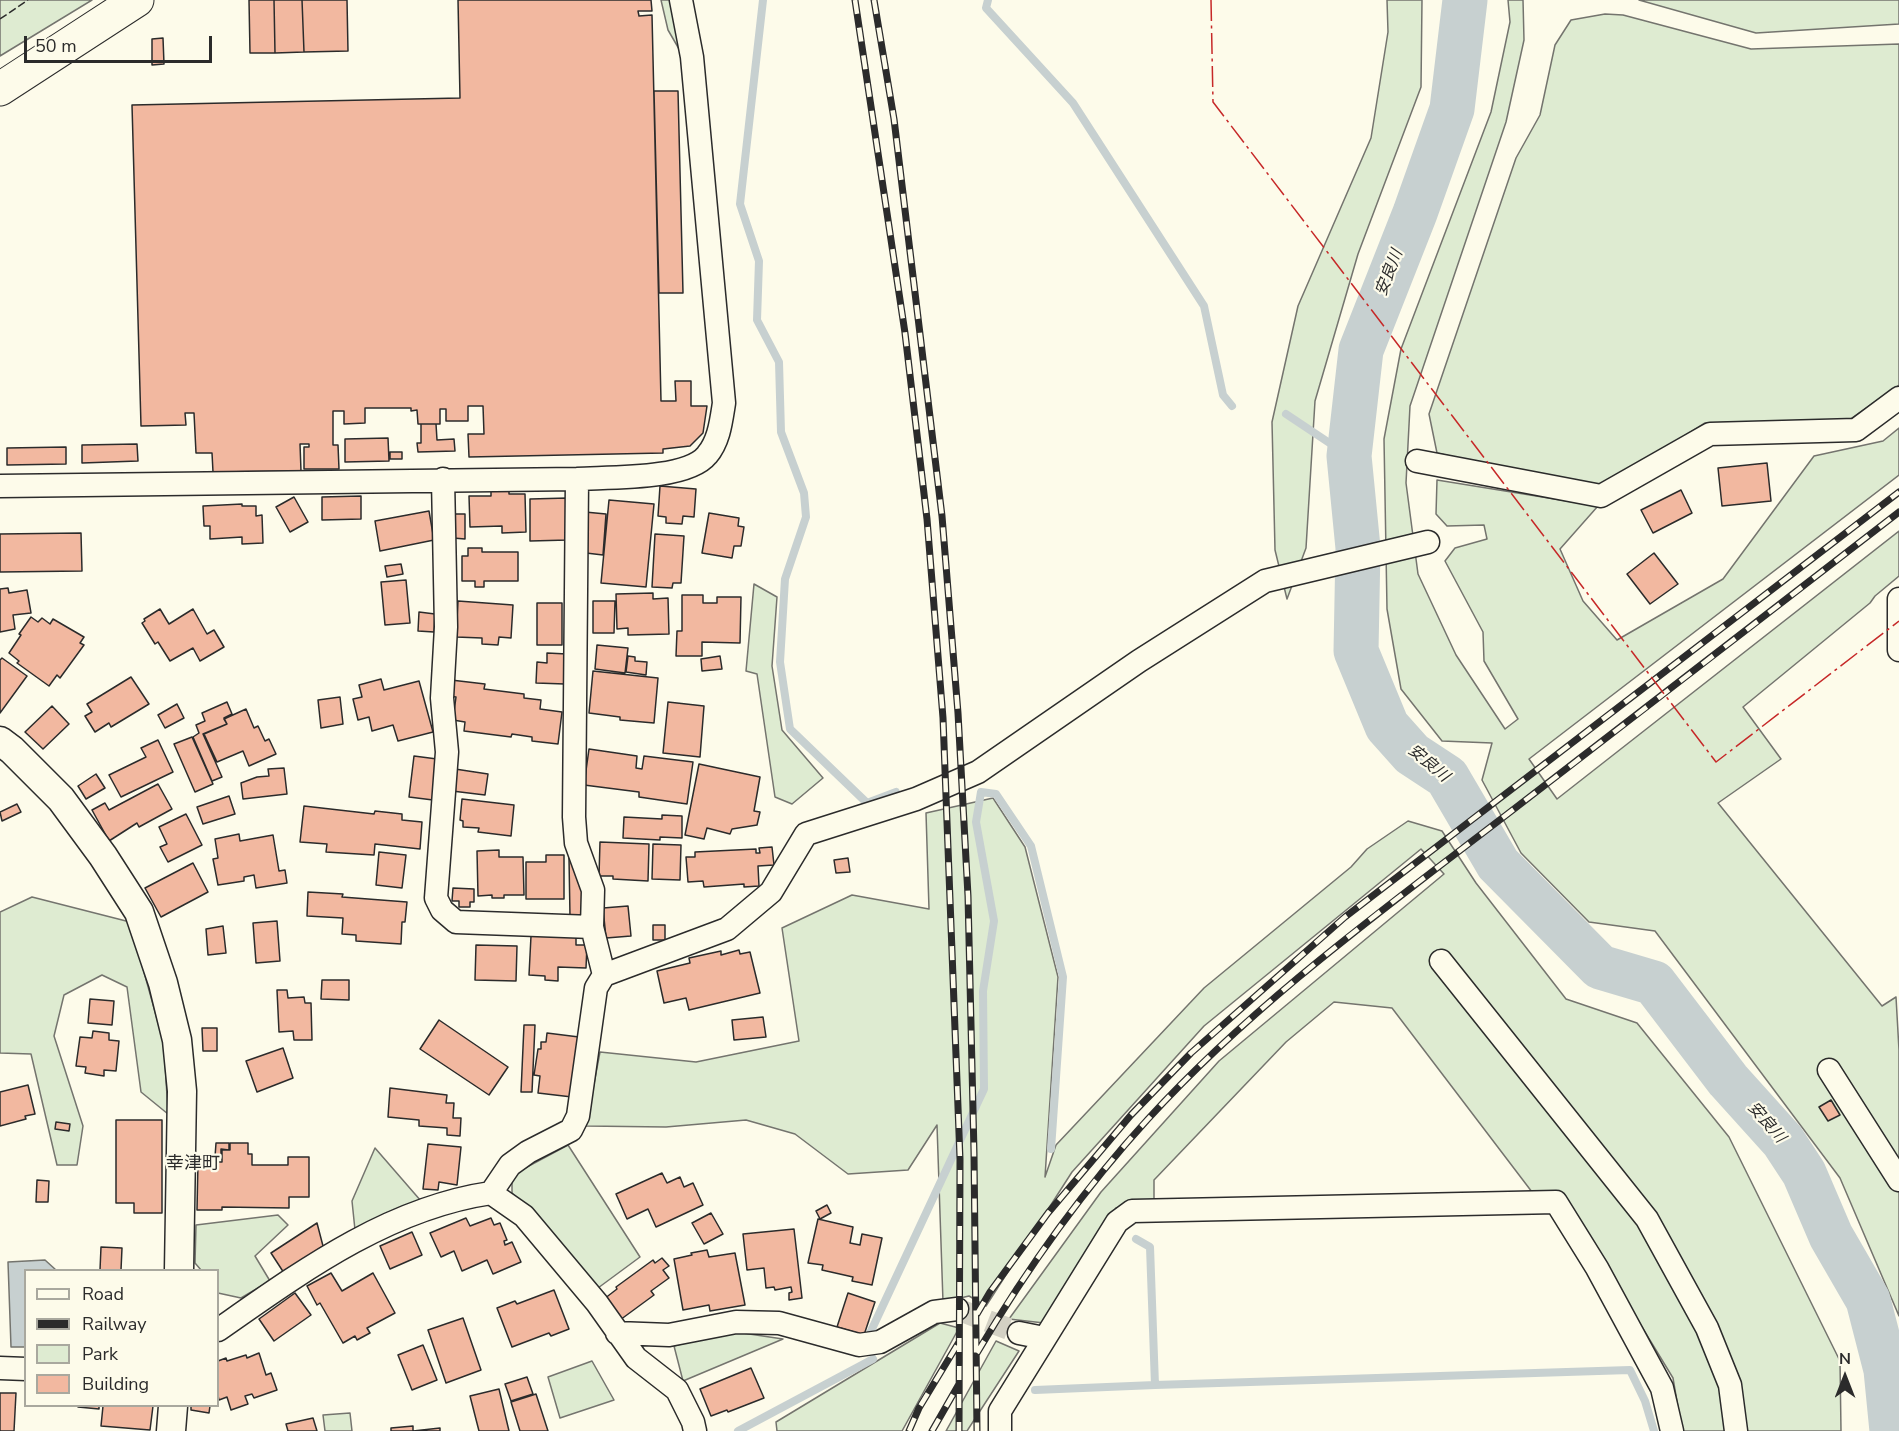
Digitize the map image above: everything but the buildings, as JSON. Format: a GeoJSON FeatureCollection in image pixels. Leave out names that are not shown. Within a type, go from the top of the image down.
{"type":"FeatureCollection","features":[{"type":"Feature","properties":{"kind":"highway"},"geometry":{"type":"LineString","coordinates":[[0,89],[137,0]]}},
{"type":"Feature","properties":{"kind":"street"},"geometry":{"type":"LineString","coordinates":[[0,486],[577,478],[660,474],[691,467],[706,456],[720,431],[724,404],[692,57],[681,0]]}},
{"type":"Feature","properties":{"kind":"street"},"geometry":{"type":"LineString","coordinates":[[1417,461],[1601,496],[1710,434],[1856,430],[1899,398]]}},
{"type":"Feature","properties":{"kind":"street"},"geometry":{"type":"LineString","coordinates":[[577,478],[574,817],[576,843],[593,890],[592,927],[604,975]]}},
{"type":"Feature","properties":{"kind":"street"},"geometry":{"type":"LineString","coordinates":[[443,479],[446,627],[442,698],[447,752],[436,898],[442,910],[456,922],[592,927]]}},
{"type":"Feature","properties":{"kind":"street"},"geometry":{"type":"LineString","coordinates":[[491,1193],[510,1165],[528,1152],[572,1130],[578,1116],[596,988],[604,975],[727,929],[771,892],[807,834],[916,799],[978,772],[1139,662],[1265,581],[1422,543]]}},
{"type":"Feature","properties":{"kind":"street"},"geometry":{"type":"LineString","coordinates":[[1899,599],[1899,650]]}},
{"type":"Feature","properties":{"kind":"street"},"geometry":{"type":"LineString","coordinates":[[4,749],[61,799],[140,912],[163,983],[177,1040],[182,1091],[179,1269]]}},
{"type":"Feature","properties":{"kind":"street"},"geometry":{"type":"LineString","coordinates":[[1441,961],[1647,1219],[1707,1328],[1730,1385],[1736,1431]]}},
{"type":"Feature","properties":{"kind":"street"},"geometry":{"type":"LineString","coordinates":[[1829,1070],[1899,1180]]}},
{"type":"Feature","properties":{"kind":"street"},"geometry":{"type":"LineString","coordinates":[[219,1329],[338,1250],[396,1221],[468,1197],[491,1193],[524,1216],[597,1303],[636,1358],[677,1390],[695,1431]]}},
{"type":"Feature","properties":{"kind":"street"},"geometry":{"type":"LineString","coordinates":[[1000,1431],[1000,1411],[1117,1222],[1132,1211],[1556,1202],[1597,1268],[1662,1388],[1672,1431]]}},
{"type":"Feature","properties":{"kind":"street"},"geometry":{"type":"LineString","coordinates":[[617,1333],[669,1335],[736,1322],[779,1323],[859,1346],[880,1342],[934,1312],[957,1309]]}},
{"type":"Feature","properties":{"kind":"street"},"geometry":{"type":"LineString","coordinates":[[1019,1333],[1044,1338]]}},
{"type":"Feature","properties":{"kind":"street"},"geometry":{"type":"LineString","coordinates":[[0,1368],[24,1369]]}},
{"type":"Feature","properties":{"kind":"street"},"geometry":{"type":"LineString","coordinates":[[171,1431],[173,1407]]}},
{"type":"Feature","properties":{"kind":"green space"},"geometry":{"type":"Polygon","coordinates":[[[0,0],[92,0],[0,56],[0,0]]]}},
{"type":"Feature","properties":{"kind":"green space"},"geometry":{"type":"Polygon","coordinates":[[[661,0],[674,0],[686,61],[668,30],[661,0]]]}},
{"type":"Feature","properties":{"kind":"green space"},"geometry":{"type":"Polygon","coordinates":[[[1387,0],[1422,0],[1421,87],[1358,254],[1315,401],[1306,548],[1287,599],[1275,550],[1272,422],[1298,306],[1371,138],[1388,32],[1387,0]]]}},
{"type":"Feature","properties":{"kind":"green space"},"geometry":{"type":"Polygon","coordinates":[[[1508,0],[1523,0],[1524,40],[1506,122],[1410,406],[1406,483],[1418,574],[1456,655],[1505,729],[1518,719],[1484,661],[1483,632],[1445,561],[1455,548],[1487,539],[1484,525],[1447,526],[1436,514],[1437,480],[1598,506],[1560,549],[1583,601],[1617,640],[1723,579],[1814,456],[1883,441],[1899,428],[1899,475],[1529,759],[1557,799],[1899,531],[1899,576],[1870,603],[1743,707],[1781,759],[1718,803],[1882,1006],[1896,997],[1899,1050],[1899,1316],[1840,1178],[1655,931],[1589,922],[1521,853],[1482,780],[1492,743],[1442,741],[1401,689],[1387,609],[1384,439],[1401,349],[1491,112],[1510,22],[1508,0]]]}},
{"type":"Feature","properties":{"kind":"green space"},"geometry":{"type":"Polygon","coordinates":[[[1639,0],[1899,0],[1899,24],[1756,33],[1639,0]]]}},
{"type":"Feature","properties":{"kind":"green space"},"geometry":{"type":"Polygon","coordinates":[[[1605,14],[1623,15],[1751,49],[1899,44],[1899,385],[1849,420],[1705,423],[1597,491],[1437,453],[1429,414],[1516,158],[1540,115],[1555,45],[1571,20],[1605,14]]]}},
{"type":"Feature","properties":{"kind":"green space"},"geometry":{"type":"Polygon","coordinates":[[[754,584],[777,597],[772,666],[782,730],[823,778],[792,804],[775,797],[757,674],[746,671],[754,584]]]}},
{"type":"Feature","properties":{"kind":"green space"},"geometry":{"type":"Polygon","coordinates":[[[993,798],[1025,847],[1058,977],[1045,1177],[1056,1145],[1204,988],[1351,867],[1367,849],[1408,821],[1442,831],[1476,883],[1566,999],[1637,1023],[1729,1137],[1840,1361],[1841,1431],[1682,1431],[1673,1378],[1559,1191],[1532,1192],[1392,1008],[1334,1002],[1286,1042],[1154,1180],[1154,1202],[1116,1208],[1044,1323],[1009,1319],[1101,1192],[1219,1061],[1444,874],[1421,849],[1204,1026],[1072,1172],[986,1306],[969,1296],[943,1302],[937,1125],[908,1170],[848,1174],[795,1134],[746,1120],[666,1127],[586,1126],[600,1052],[696,1062],[799,1041],[782,928],[852,895],[929,909],[926,813],[993,798]]]}},
{"type":"Feature","properties":{"kind":"green space"},"geometry":{"type":"Polygon","coordinates":[[[32,897],[130,922],[164,1044],[168,1114],[141,1092],[127,987],[102,975],[64,995],[54,1036],[83,1126],[77,1165],[57,1165],[31,1054],[0,1053],[0,912],[32,897]]]}},
{"type":"Feature","properties":{"kind":"green space"},"geometry":{"type":"Polygon","coordinates":[[[568,1145],[640,1257],[598,1288],[512,1193],[512,1175],[568,1145]]]}},
{"type":"Feature","properties":{"kind":"green space"},"geometry":{"type":"Polygon","coordinates":[[[375,1148],[421,1201],[355,1230],[352,1201],[375,1148]]]}},
{"type":"Feature","properties":{"kind":"green space"},"geometry":{"type":"Polygon","coordinates":[[[278,1215],[288,1225],[255,1256],[270,1281],[241,1298],[219,1293],[219,1269],[200,1269],[195,1263],[196,1225],[278,1215]]]}},
{"type":"Feature","properties":{"kind":"green space"},"geometry":{"type":"Polygon","coordinates":[[[940,1323],[959,1328],[902,1431],[777,1431],[776,1422],[940,1323]]]}},
{"type":"Feature","properties":{"kind":"green space"},"geometry":{"type":"Polygon","coordinates":[[[729,1331],[783,1339],[683,1381],[674,1346],[729,1331]]]}},
{"type":"Feature","properties":{"kind":"green space"},"geometry":{"type":"Polygon","coordinates":[[[996,1341],[1019,1351],[967,1431],[946,1431],[996,1341]]]}},
{"type":"Feature","properties":{"kind":"green space"},"geometry":{"type":"Polygon","coordinates":[[[592,1361],[614,1400],[560,1418],[548,1377],[592,1361]]]}},
{"type":"Feature","properties":{"kind":"green space"},"geometry":{"type":"Polygon","coordinates":[[[350,1413],[352,1431],[325,1431],[323,1415],[350,1413]]]}},
{"type":"Feature","properties":{"kind":"shaded area"},"geometry":{"type":"Polygon","coordinates":[[[45,1260],[55,1269],[24,1269],[24,1347],[11,1347],[8,1262],[45,1260]]]}},
{"type":"Feature","properties":{"kind":"waterway"},"geometry":{"type":"LineString","coordinates":[[763,0],[740,204],[759,261],[757,320],[779,362],[781,432],[804,493],[806,517],[785,579],[780,662],[790,729],[867,803],[896,792]]}},
{"type":"Feature","properties":{"kind":"waterway"},"geometry":{"type":"LineString","coordinates":[[988,0],[986,8],[1073,103],[1204,306],[1223,395],[1232,406]]}},
{"type":"Feature","properties":{"kind":"waterway","name":"安良川"},"geometry":{"type":"LineString","coordinates":[[1465,0],[1452,109],[1415,213],[1361,350],[1349,456],[1358,548],[1356,651],[1387,726],[1412,754],[1447,777],[1498,864],[1600,967],[1654,983],[1728,1080],[1783,1141],[1804,1173],[1831,1236],[1868,1300],[1886,1370],[1892,1431]]}},
{"type":"Feature","properties":{"kind":"waterway"},"geometry":{"type":"LineString","coordinates":[[1286,414],[1349,456]]}},
{"type":"Feature","properties":{"kind":"waterway"},"geometry":{"type":"LineString","coordinates":[[871,1331],[984,1089],[983,991],[994,921],[976,822],[981,792],[996,794],[1031,846],[1063,977],[1051,1149]]}},
{"type":"Feature","properties":{"kind":"waterway"},"geometry":{"type":"LineString","coordinates":[[1136,1239],[1150,1247],[1155,1385],[1630,1370],[1645,1401],[1654,1431]]}},
{"type":"Feature","properties":{"kind":"waterway"},"geometry":{"type":"LineString","coordinates":[[738,1431],[873,1359]]}},
{"type":"Feature","properties":{"kind":"waterway"},"geometry":{"type":"LineString","coordinates":[[1035,1390],[1155,1385]]}},
{"type":"Feature","properties":{"kind":"tunnel"},"geometry":{"type":"LineString","coordinates":[[957,1309],[1019,1333]]}},
{"type":"Feature","properties":{"kind":"railway"},"geometry":{"type":"LineString","coordinates":[[855,0],[905,333],[927,519],[943,718],[960,1159],[959,1431]]}},
{"type":"Feature","properties":{"kind":"railway"},"geometry":{"type":"LineString","coordinates":[[874,0],[894,119],[942,516],[958,713],[968,896],[977,1431]]}},
{"type":"Feature","properties":{"kind":"railway"},"geometry":{"type":"LineString","coordinates":[[977,1314],[990,1292],[1048,1213],[1131,1115],[1191,1053],[1345,917],[1899,492]]}},
{"type":"Feature","properties":{"kind":"railway"},"geometry":{"type":"LineString","coordinates":[[977,1353],[1015,1291],[1078,1202],[1148,1119],[1233,1034],[1371,919],[1899,512]]}},
{"type":"Feature","properties":{"kind":"railway"},"geometry":{"type":"LineString","coordinates":[[909,1431],[919,1408],[959,1342]]}},
{"type":"Feature","properties":{"kind":"railway"},"geometry":{"type":"LineString","coordinates":[[932,1431],[959,1384]]}},
{"type":"Feature","properties":{"kind":"fence"},"geometry":{"type":"LineString","coordinates":[[0,19],[28,0]]}},
{"type":"Feature","properties":{"kind":"power"},"geometry":{"type":"LineString","coordinates":[[1211,0],[1213,102],[1716,762],[1899,621]]}},
{"type":"Feature","properties":{"kind":"district","name":"幸津町"},"geometry":{"type":"Point","coordinates":[193,1165]}}]}
